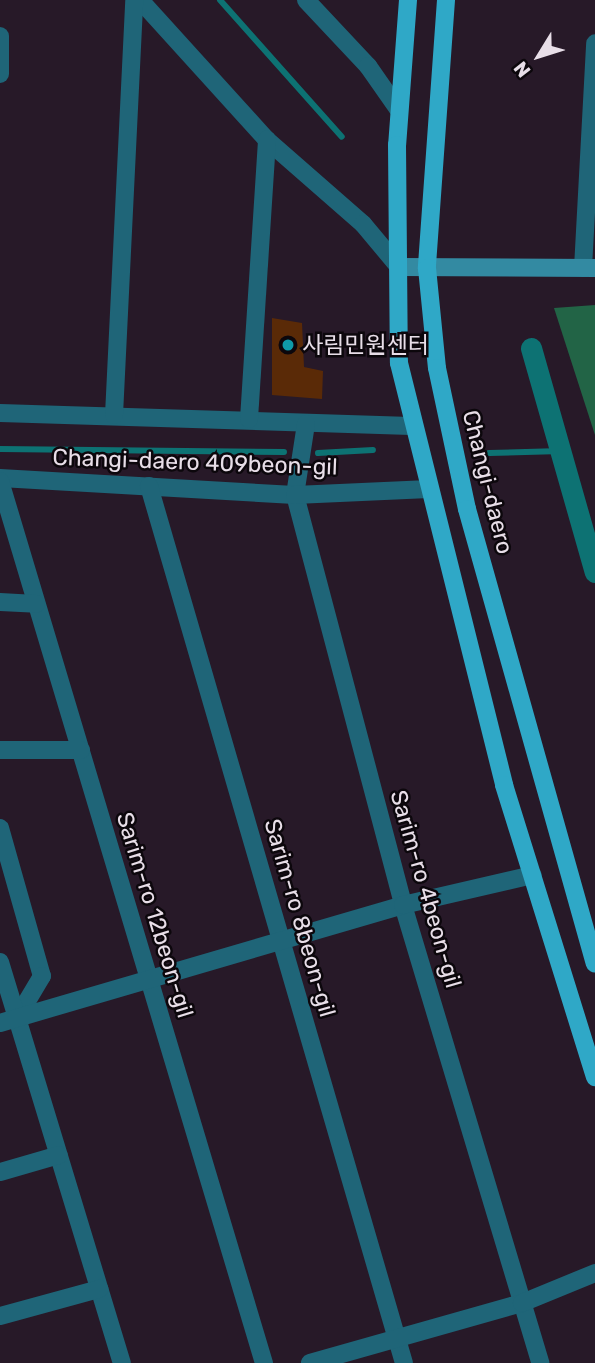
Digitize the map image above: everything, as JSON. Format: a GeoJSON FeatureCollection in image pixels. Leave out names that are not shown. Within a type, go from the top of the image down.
{"type":"FeatureCollection","features":[{"type":"Feature","properties":{"kind":"main road"},"geometry":{"type":"LineString","coordinates":[[408,0],[397,145],[400,239],[399,363],[504,785],[595,1077]]}},
{"type":"Feature","properties":{"kind":"main road","name":"Changi-daero"},"geometry":{"type":"LineString","coordinates":[[446,0],[433,193],[433,264],[449,431],[457,470],[595,963]]}},
{"type":"Feature","properties":{"kind":"main road"},"geometry":{"type":"LineString","coordinates":[[399,267],[433,264],[544,264],[589,268]]}},
{"type":"Feature","properties":{"kind":"street"},"geometry":{"type":"LineString","coordinates":[[114,415],[134,0]]}},
{"type":"Feature","properties":{"kind":"street"},"geometry":{"type":"LineString","coordinates":[[140,0],[267,140],[363,224],[399,267]]}},
{"type":"Feature","properties":{"kind":"street"},"geometry":{"type":"LineString","coordinates":[[306,0],[368,66],[398,109]]}},
{"type":"Feature","properties":{"kind":"street"},"geometry":{"type":"LineString","coordinates":[[0,36],[0,74]]}},
{"type":"Feature","properties":{"kind":"street"},"geometry":{"type":"LineString","coordinates":[[589,268],[595,43]]}},
{"type":"Feature","properties":{"kind":"street"},"geometry":{"type":"LineString","coordinates":[[249,419],[267,140]]}},
{"type":"Feature","properties":{"kind":"street"},"geometry":{"type":"LineString","coordinates":[[0,413],[249,419],[414,430]]}},
{"type":"Feature","properties":{"kind":"street","name":"Sarim-ro 4beon-gil"},"geometry":{"type":"LineString","coordinates":[[306,424],[295,495],[404,905],[540,1363]]}},
{"type":"Feature","properties":{"kind":"street","name":"Changi-daero 409beon-gil"},"geometry":{"type":"LineString","coordinates":[[0,480],[295,495],[428,482]]}},
{"type":"Feature","properties":{"kind":"street","name":"Sarim-ro 12beon-gil"},"geometry":{"type":"LineString","coordinates":[[0,480],[264,1363]]}},
{"type":"Feature","properties":{"kind":"street","name":"Sarim-ro 8beon-gil"},"geometry":{"type":"LineString","coordinates":[[149,486],[404,1363]]}},
{"type":"Feature","properties":{"kind":"street"},"geometry":{"type":"LineString","coordinates":[[0,602],[37,604]]}},
{"type":"Feature","properties":{"kind":"street"},"geometry":{"type":"LineString","coordinates":[[0,750],[80,750]]}},
{"type":"Feature","properties":{"kind":"street"},"geometry":{"type":"LineString","coordinates":[[0,828],[42,976],[8,1020]]}},
{"type":"Feature","properties":{"kind":"street"},"geometry":{"type":"LineString","coordinates":[[8,1020],[149,978],[282,945],[404,905],[533,875]]}},
{"type":"Feature","properties":{"kind":"street"},"geometry":{"type":"LineString","coordinates":[[0,962],[8,1020],[59,1155],[122,1363]]}},
{"type":"Feature","properties":{"kind":"street"},"geometry":{"type":"LineString","coordinates":[[0,1172],[59,1155]]}},
{"type":"Feature","properties":{"kind":"street"},"geometry":{"type":"LineString","coordinates":[[310,1363],[398,1342],[522,1303],[595,1273]]}},
{"type":"Feature","properties":{"kind":"street"},"geometry":{"type":"LineString","coordinates":[[0,1316],[99,1289]]}},
{"type":"Feature","properties":{"kind":"green space"},"geometry":{"type":"Polygon","coordinates":[[[595,305],[595,435],[554,308],[595,305]]]}},
{"type":"Feature","properties":{"kind":"building","name":"사림민원센터"},"geometry":{"type":"Polygon","coordinates":[[[272,318],[302,323],[304,367],[323,371],[322,399],[272,395],[272,318]]]}},
{"type":"Feature","properties":{"kind":"waterway"},"geometry":{"type":"LineString","coordinates":[[220,0],[342,137]]}},
{"type":"Feature","properties":{"kind":"waterway"},"geometry":{"type":"LineString","coordinates":[[531,348],[595,572]]}},
{"type":"Feature","properties":{"kind":"waterway"},"geometry":{"type":"LineString","coordinates":[[0,449],[284,452]]}},
{"type":"Feature","properties":{"kind":"waterway"},"geometry":{"type":"LineString","coordinates":[[318,453],[373,450]]}},
{"type":"Feature","properties":{"kind":"waterway"},"geometry":{"type":"LineString","coordinates":[[489,453],[561,451]]}},
{"type":"Feature","properties":{"kind":"place","name":"사림민원센터"},"geometry":{"type":"Point","coordinates":[288,345]}}]}
